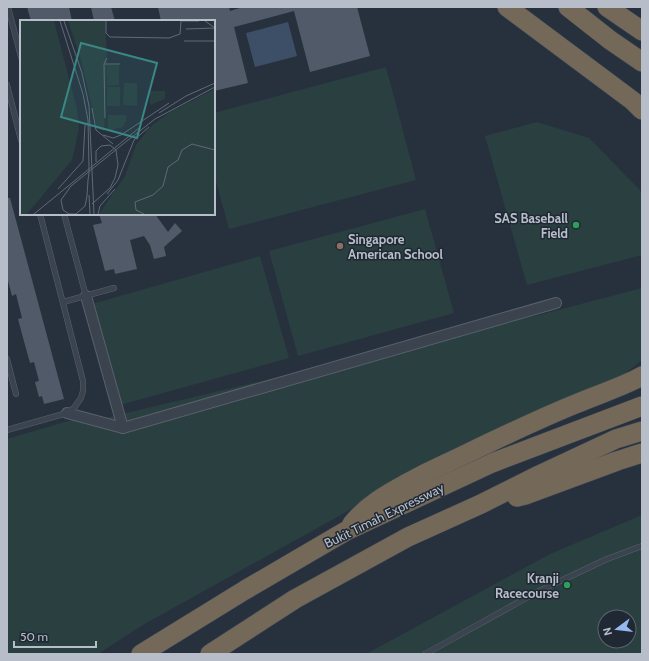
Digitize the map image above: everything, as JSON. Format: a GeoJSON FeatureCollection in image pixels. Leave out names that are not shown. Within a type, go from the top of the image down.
{"type":"FeatureCollection","features":[{"type":"Feature","properties":{"kind":"highway"},"geometry":{"type":"LineString","coordinates":[[507,7],[633,101],[642,110]]}},
{"type":"Feature","properties":{"kind":"highway"},"geometry":{"type":"LineString","coordinates":[[568,7],[610,40],[642,62]]}},
{"type":"Feature","properties":{"kind":"highway"},"geometry":{"type":"LineString","coordinates":[[607,7],[642,31]]}},
{"type":"Feature","properties":{"kind":"highway"},"geometry":{"type":"LineString","coordinates":[[621,386],[642,371]]}},
{"type":"Feature","properties":{"kind":"highway"},"geometry":{"type":"LineString","coordinates":[[346,531],[368,507],[384,496],[431,470],[546,416],[642,376]]}},
{"type":"Feature","properties":{"kind":"highway","name":"Bukit Timah Expressway"},"geometry":{"type":"LineString","coordinates":[[141,654],[245,590],[346,531],[492,463],[642,406]]}},
{"type":"Feature","properties":{"kind":"highway"},"geometry":{"type":"LineString","coordinates":[[210,654],[294,599],[408,537],[481,504],[609,442],[642,431]]}},
{"type":"Feature","properties":{"kind":"highway"},"geometry":{"type":"LineString","coordinates":[[481,504],[525,495],[642,453]]}},
{"type":"Feature","properties":{"kind":"street"},"geometry":{"type":"LineString","coordinates":[[86,296],[123,428]]}},
{"type":"Feature","properties":{"kind":"street"},"geometry":{"type":"LineString","coordinates":[[67,413],[123,428],[556,303]]}},
{"type":"Feature","properties":{"kind":"lane"},"geometry":{"type":"LineString","coordinates":[[8,7],[20,53]]}},
{"type":"Feature","properties":{"kind":"lane"},"geometry":{"type":"LineString","coordinates":[[7,85],[20,136]]}},
{"type":"Feature","properties":{"kind":"lane"},"geometry":{"type":"LineString","coordinates":[[7,430],[67,413],[77,405],[83,391],[83,381],[40,215]]}},
{"type":"Feature","properties":{"kind":"lane"},"geometry":{"type":"LineString","coordinates":[[64,215],[86,296]]}},
{"type":"Feature","properties":{"kind":"lane"},"geometry":{"type":"LineString","coordinates":[[63,302],[114,288]]}},
{"type":"Feature","properties":{"kind":"lane"},"geometry":{"type":"LineString","coordinates":[[7,359],[16,394]]}},
{"type":"Feature","properties":{"kind":"lane"},"geometry":{"type":"LineString","coordinates":[[425,654],[537,592],[607,558],[642,546]]}},
{"type":"Feature","properties":{"kind":"green space"},"geometry":{"type":"Polygon","coordinates":[[[386,67],[416,180],[229,229],[215,178],[215,113],[386,67]]]}},
{"type":"Feature","properties":{"kind":"green space","name":"SAS Baseball Field"},"geometry":{"type":"Polygon","coordinates":[[[537,122],[589,138],[640,190],[642,196],[642,255],[527,285],[485,136],[537,122]]]}},
{"type":"Feature","properties":{"kind":"green space"},"geometry":{"type":"Polygon","coordinates":[[[425,209],[454,313],[298,356],[269,251],[425,209]]]}},
{"type":"Feature","properties":{"kind":"green space"},"geometry":{"type":"Polygon","coordinates":[[[260,256],[289,358],[120,405],[92,304],[260,256]]]}},
{"type":"Feature","properties":{"kind":"green space"},"geometry":{"type":"Polygon","coordinates":[[[642,288],[642,360],[616,381],[454,452],[141,626],[98,654],[7,654],[7,439],[82,417],[97,420],[539,315],[642,288]]]}},
{"type":"Feature","properties":{"kind":"green space","name":"Kranji Racecourse"},"geometry":{"type":"Polygon","coordinates":[[[642,515],[642,654],[366,654],[550,554],[642,515]]]}},
{"type":"Feature","properties":{"kind":"water"},"geometry":{"type":"Polygon","coordinates":[[[288,22],[297,56],[255,67],[246,33],[288,22]]]}},
{"type":"Feature","properties":{"kind":"building"},"geometry":{"type":"Polygon","coordinates":[[[27,7],[69,7],[72,20],[31,20],[27,7]]]}},
{"type":"Feature","properties":{"kind":"building"},"geometry":{"type":"Polygon","coordinates":[[[91,7],[111,7],[115,20],[94,20],[91,7]]]}},
{"type":"Feature","properties":{"kind":"building"},"geometry":{"type":"Polygon","coordinates":[[[158,7],[229,7],[230,11],[243,7],[357,7],[370,56],[310,72],[294,11],[234,27],[248,83],[215,91],[215,20],[161,20],[158,7]]]}},
{"type":"Feature","properties":{"kind":"building"},"geometry":{"type":"Polygon","coordinates":[[[7,198],[10,198],[64,399],[44,404],[42,396],[39,397],[35,382],[39,381],[34,362],[30,363],[18,319],[22,318],[16,294],[12,296],[7,277],[7,198]]]}},
{"type":"Feature","properties":{"kind":"building"},"geometry":{"type":"Polygon","coordinates":[[[99,215],[156,215],[168,232],[175,223],[182,231],[164,247],[166,256],[154,259],[150,245],[144,236],[130,240],[137,269],[115,274],[114,269],[105,271],[93,225],[102,223],[99,215]]]}},
{"type":"Feature","properties":{"kind":"place","name":"SAS Baseball Field"},"geometry":{"type":"Point","coordinates":[576,225]}},
{"type":"Feature","properties":{"kind":"place","name":"Singapore American School"},"geometry":{"type":"Point","coordinates":[340,246]}},
{"type":"Feature","properties":{"kind":"place","name":"Kranji Racecourse"},"geometry":{"type":"Point","coordinates":[567,585]}}]}
